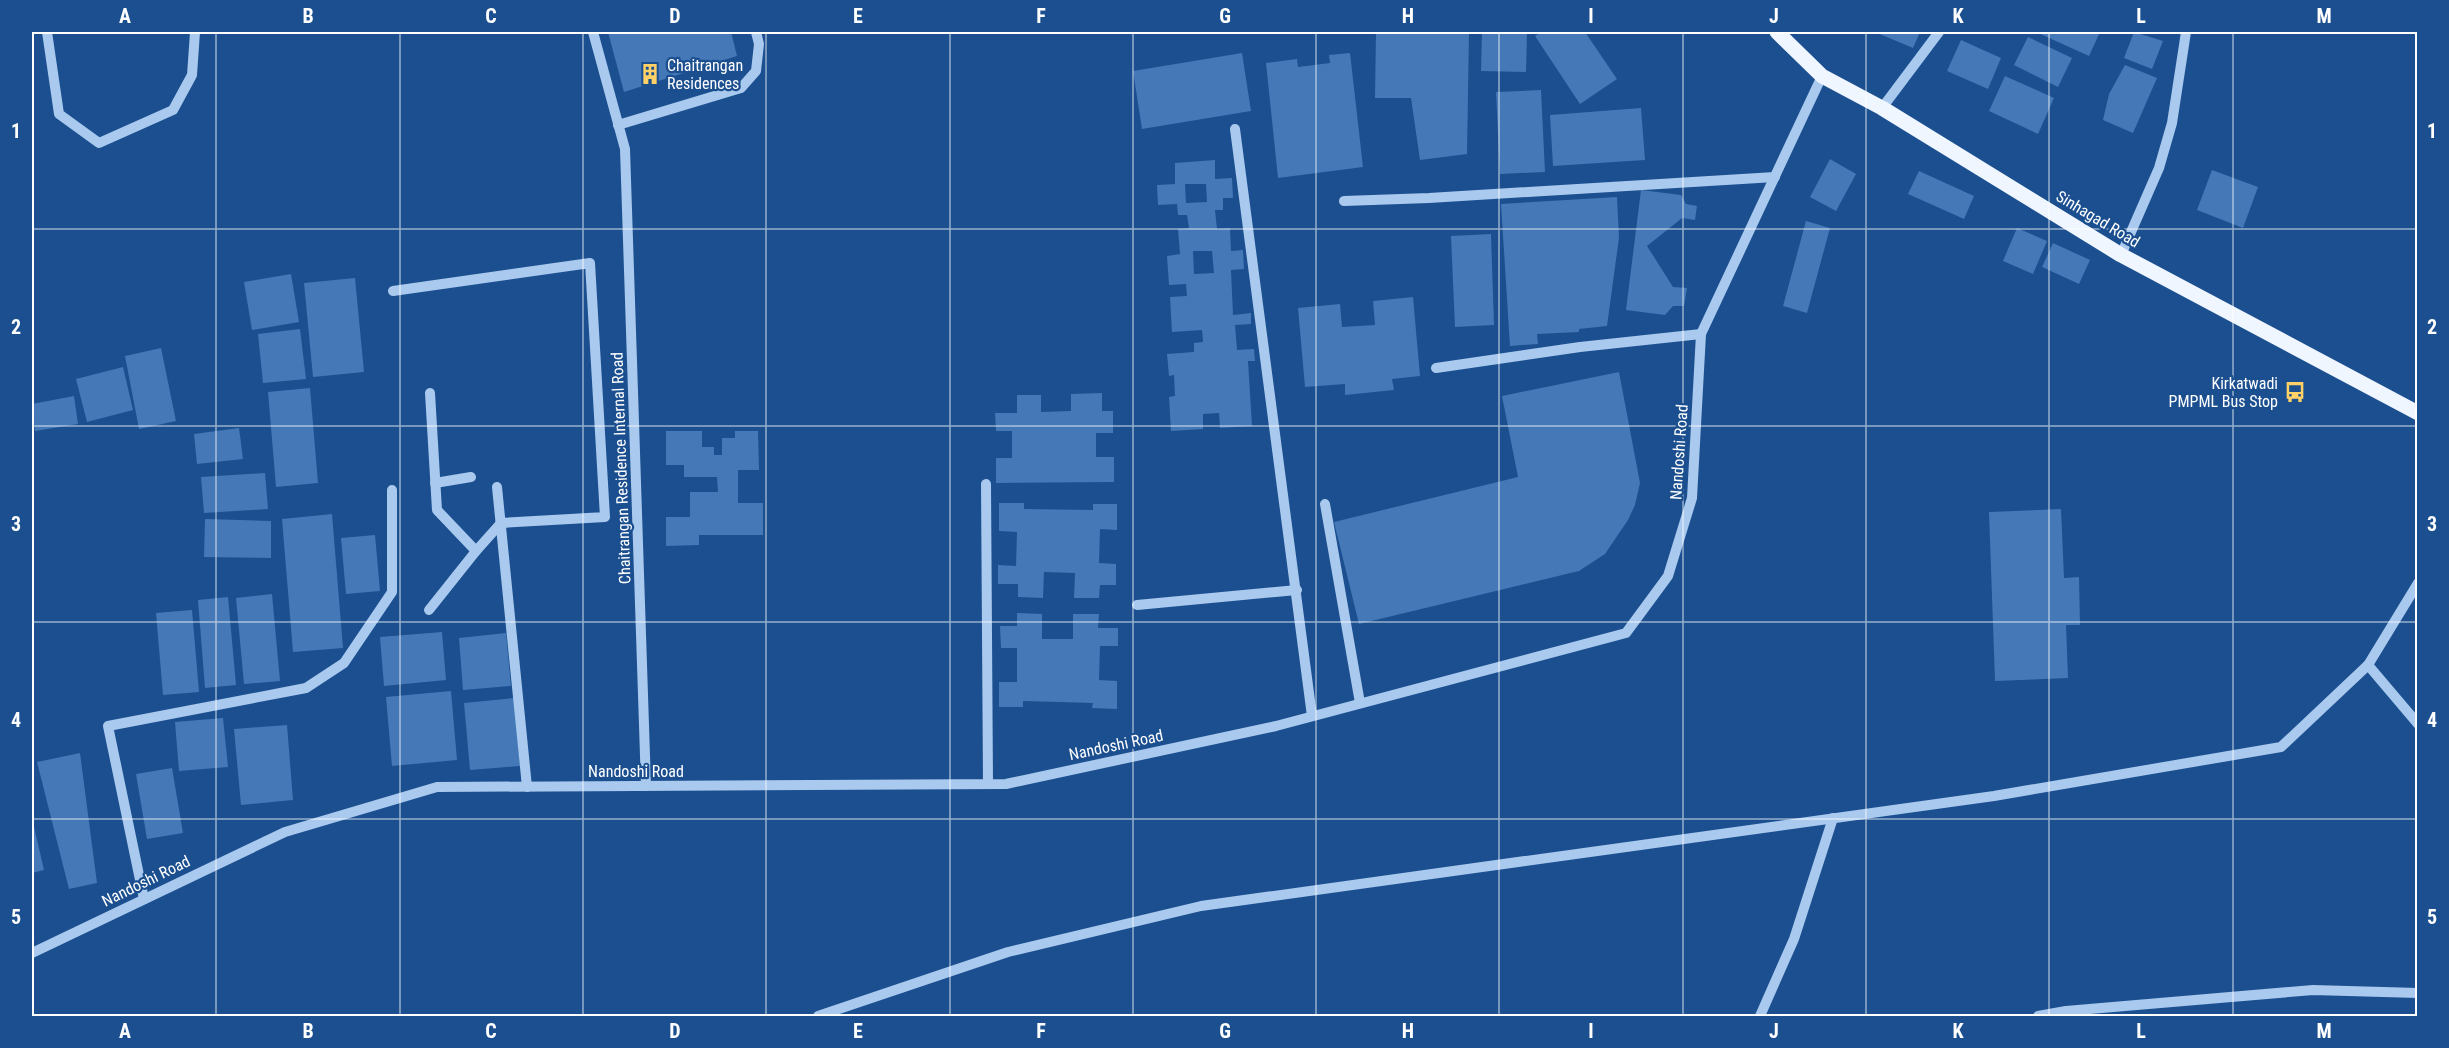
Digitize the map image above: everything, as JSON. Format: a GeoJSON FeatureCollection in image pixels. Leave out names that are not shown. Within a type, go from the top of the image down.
{"type":"FeatureCollection","features":[{"type":"Feature","properties":{"kind":"main road","name":"Sinhagad Road"},"geometry":{"type":"LineString","coordinates":[[1778,32],[1822,76],[1882,108],[2121,255],[2418,413]]}},
{"type":"Feature","properties":{"kind":"street"},"geometry":{"type":"LineString","coordinates":[[47,32],[59,114],[99,143],[173,110],[192,75],[195,32]]}},
{"type":"Feature","properties":{"kind":"street","name":"Chaitrangan Residence Internal Road"},"geometry":{"type":"LineString","coordinates":[[593,32],[625,149],[646,786]]}},
{"type":"Feature","properties":{"kind":"street"},"geometry":{"type":"LineString","coordinates":[[618,125],[741,88],[756,71],[759,44],[756,32]]}},
{"type":"Feature","properties":{"kind":"street"},"geometry":{"type":"LineString","coordinates":[[1882,108],[1939,32]]}},
{"type":"Feature","properties":{"kind":"street"},"geometry":{"type":"LineString","coordinates":[[2121,255],[2159,168],[2172,123],[2186,32]]}},
{"type":"Feature","properties":{"kind":"street","name":"Nandoshi Road"},"geometry":{"type":"LineString","coordinates":[[32,953],[285,832],[437,787],[1006,784],[1312,717],[1626,633],[1668,576],[1692,498],[1701,334],[1822,76]]}},
{"type":"Feature","properties":{"kind":"street"},"geometry":{"type":"LineString","coordinates":[[1235,129],[1312,717]]}},
{"type":"Feature","properties":{"kind":"street"},"geometry":{"type":"LineString","coordinates":[[1344,201],[1775,177]]}},
{"type":"Feature","properties":{"kind":"street"},"geometry":{"type":"LineString","coordinates":[[393,291],[590,263],[605,517],[501,524],[476,551],[429,610]]}},
{"type":"Feature","properties":{"kind":"street"},"geometry":{"type":"LineString","coordinates":[[1436,368],[1580,347],[1701,334]]}},
{"type":"Feature","properties":{"kind":"street"},"geometry":{"type":"LineString","coordinates":[[430,393],[436,510],[476,551]]}},
{"type":"Feature","properties":{"kind":"street"},"geometry":{"type":"LineString","coordinates":[[435,483],[471,477]]}},
{"type":"Feature","properties":{"kind":"street"},"geometry":{"type":"LineString","coordinates":[[986,484],[988,784]]}},
{"type":"Feature","properties":{"kind":"street"},"geometry":{"type":"LineString","coordinates":[[497,487],[527,787]]}},
{"type":"Feature","properties":{"kind":"street"},"geometry":{"type":"LineString","coordinates":[[144,899],[108,726],[306,688],[345,663],[392,592],[392,490]]}},
{"type":"Feature","properties":{"kind":"street"},"geometry":{"type":"LineString","coordinates":[[1325,504],[1360,703]]}},
{"type":"Feature","properties":{"kind":"street"},"geometry":{"type":"LineString","coordinates":[[818,1017],[1008,952],[1201,906],[1994,796],[2281,747],[2368,665],[2418,583]]}},
{"type":"Feature","properties":{"kind":"street"},"geometry":{"type":"LineString","coordinates":[[1137,604],[1296,590]]}},
{"type":"Feature","properties":{"kind":"street"},"geometry":{"type":"LineString","coordinates":[[2368,665],[2418,724]]}},
{"type":"Feature","properties":{"kind":"street"},"geometry":{"type":"LineString","coordinates":[[1760,1017],[1794,939],[1833,818]]}},
{"type":"Feature","properties":{"kind":"street"},"geometry":{"type":"LineString","coordinates":[[2038,1017],[2066,1011],[2313,990],[2418,993]]}},
{"type":"Feature","properties":{"kind":"building","name":"Chaitrangan Residences"},"geometry":{"type":"Polygon","coordinates":[[[608,32],[731,32],[737,56],[624,92],[608,32]]]}},
{"type":"Feature","properties":{"kind":"building"},"geometry":{"type":"Polygon","coordinates":[[[1376,32],[1469,32],[1467,154],[1420,160],[1411,98],[1375,98],[1376,32]]]}},
{"type":"Feature","properties":{"kind":"building"},"geometry":{"type":"Polygon","coordinates":[[[1482,32],[1527,32],[1526,72],[1481,71],[1482,32]]]}},
{"type":"Feature","properties":{"kind":"building"},"geometry":{"type":"Polygon","coordinates":[[[1542,32],[1585,32],[1617,79],[1580,104],[1535,36],[1542,32]]]}},
{"type":"Feature","properties":{"kind":"building"},"geometry":{"type":"Polygon","coordinates":[[[1875,32],[1920,32],[1913,48],[1875,32]]]}},
{"type":"Feature","properties":{"kind":"building"},"geometry":{"type":"Polygon","coordinates":[[[2036,32],[2100,32],[2089,56],[2036,32]]]}},
{"type":"Feature","properties":{"kind":"building"},"geometry":{"type":"Polygon","coordinates":[[[2134,32],[2163,41],[2152,69],[2124,58],[2134,32]]]}},
{"type":"Feature","properties":{"kind":"building"},"geometry":{"type":"Polygon","coordinates":[[[2028,37],[2072,58],[2058,87],[2014,65],[2028,37]]]}},
{"type":"Feature","properties":{"kind":"building"},"geometry":{"type":"Polygon","coordinates":[[[1961,40],[2001,58],[1988,89],[1947,71],[1961,40]]]}},
{"type":"Feature","properties":{"kind":"building"},"geometry":{"type":"Polygon","coordinates":[[[1242,53],[1251,111],[1142,129],[1133,71],[1242,53]]]}},
{"type":"Feature","properties":{"kind":"building"},"geometry":{"type":"Polygon","coordinates":[[[1350,53],[1363,167],[1278,178],[1266,63],[1297,59],[1298,67],[1330,63],[1329,55],[1350,53]]]}},
{"type":"Feature","properties":{"kind":"building"},"geometry":{"type":"Polygon","coordinates":[[[2125,65],[2157,78],[2133,133],[2103,120],[2109,94],[2125,65]]]}},
{"type":"Feature","properties":{"kind":"building"},"geometry":{"type":"Polygon","coordinates":[[[2005,76],[2054,98],[2038,134],[1989,111],[2005,76]]]}},
{"type":"Feature","properties":{"kind":"building"},"geometry":{"type":"Polygon","coordinates":[[[1541,90],[1545,172],[1500,174],[1496,92],[1541,90]]]}},
{"type":"Feature","properties":{"kind":"building"},"geometry":{"type":"Polygon","coordinates":[[[1641,108],[1645,160],[1553,166],[1550,115],[1641,108]]]}},
{"type":"Feature","properties":{"kind":"building"},"geometry":{"type":"Polygon","coordinates":[[[1830,159],[1856,174],[1836,211],[1810,197],[1830,159]]]}},
{"type":"Feature","properties":{"kind":"building"},"geometry":{"type":"Polygon","coordinates":[[[1215,160],[1215,179],[1232,178],[1233,198],[1223,198],[1223,210],[1215,210],[1217,229],[1230,228],[1231,251],[1243,250],[1244,269],[1231,270],[1233,315],[1251,313],[1251,324],[1235,325],[1237,350],[1254,349],[1255,361],[1248,361],[1252,426],[1220,428],[1219,413],[1203,414],[1203,429],[1171,431],[1169,397],[1175,396],[1174,375],[1169,376],[1167,354],[1194,352],[1194,343],[1203,342],[1202,330],[1172,332],[1170,297],[1187,296],[1186,284],[1169,285],[1167,256],[1180,254],[1178,229],[1189,228],[1187,215],[1178,215],[1177,204],[1158,205],[1157,185],[1175,184],[1175,163],[1215,160]],[[1185,184],[1186,203],[1207,202],[1206,184],[1185,184]],[[1193,251],[1194,274],[1214,273],[1212,251],[1193,251]]]}},
{"type":"Feature","properties":{"kind":"building"},"geometry":{"type":"Polygon","coordinates":[[[2212,170],[2258,187],[2243,228],[2197,210],[2212,170]]]}},
{"type":"Feature","properties":{"kind":"building"},"geometry":{"type":"Polygon","coordinates":[[[1919,171],[1974,196],[1964,219],[1908,194],[1919,171]]]}},
{"type":"Feature","properties":{"kind":"building"},"geometry":{"type":"Polygon","coordinates":[[[1641,190],[1681,195],[1686,204],[1697,206],[1695,220],[1682,218],[1647,246],[1673,287],[1687,288],[1684,306],[1673,306],[1665,315],[1626,310],[1641,190]]]}},
{"type":"Feature","properties":{"kind":"building"},"geometry":{"type":"Polygon","coordinates":[[[1617,197],[1619,238],[1607,326],[1579,329],[1579,332],[1537,334],[1538,344],[1510,346],[1501,204],[1617,197]]]}},
{"type":"Feature","properties":{"kind":"building"},"geometry":{"type":"Polygon","coordinates":[[[1806,221],[1830,228],[1807,313],[1783,306],[1806,221]]]}},
{"type":"Feature","properties":{"kind":"building"},"geometry":{"type":"Polygon","coordinates":[[[2017,228],[2047,241],[2033,274],[2003,261],[2017,228]]]}},
{"type":"Feature","properties":{"kind":"building"},"geometry":{"type":"Polygon","coordinates":[[[1491,234],[1494,325],[1455,327],[1451,236],[1491,234]]]}},
{"type":"Feature","properties":{"kind":"building"},"geometry":{"type":"Polygon","coordinates":[[[2053,243],[2090,260],[2079,284],[2042,267],[2053,243]]]}},
{"type":"Feature","properties":{"kind":"building"},"geometry":{"type":"Polygon","coordinates":[[[291,274],[299,322],[252,330],[244,282],[291,274]]]}},
{"type":"Feature","properties":{"kind":"building"},"geometry":{"type":"Polygon","coordinates":[[[355,278],[364,372],[313,377],[304,283],[355,278]]]}},
{"type":"Feature","properties":{"kind":"building"},"geometry":{"type":"Polygon","coordinates":[[[1413,297],[1420,376],[1392,379],[1394,390],[1345,395],[1345,384],[1305,387],[1298,308],[1340,304],[1342,327],[1375,325],[1373,301],[1413,297]]]}},
{"type":"Feature","properties":{"kind":"building"},"geometry":{"type":"Polygon","coordinates":[[[300,329],[306,379],[263,383],[258,334],[300,329]]]}},
{"type":"Feature","properties":{"kind":"building"},"geometry":{"type":"Polygon","coordinates":[[[161,348],[176,421],[139,429],[125,356],[161,348]]]}},
{"type":"Feature","properties":{"kind":"building"},"geometry":{"type":"Polygon","coordinates":[[[123,367],[133,410],[87,422],[76,379],[123,367]]]}},
{"type":"Feature","properties":{"kind":"building"},"geometry":{"type":"Polygon","coordinates":[[[1619,372],[1640,483],[1635,505],[1628,520],[1605,554],[1579,571],[1359,624],[1334,522],[1518,477],[1502,396],[1619,372]]]}},
{"type":"Feature","properties":{"kind":"building"},"geometry":{"type":"Polygon","coordinates":[[[310,388],[318,483],[276,487],[268,392],[310,388]]]}},
{"type":"Feature","properties":{"kind":"building"},"geometry":{"type":"Polygon","coordinates":[[[1102,393],[1102,411],[1113,411],[1113,433],[1096,433],[1096,457],[1114,457],[1114,482],[996,483],[996,458],[1012,458],[1012,431],[996,431],[995,413],[1017,413],[1017,395],[1041,395],[1041,412],[1071,411],[1071,394],[1102,393]]]}},
{"type":"Feature","properties":{"kind":"building"},"geometry":{"type":"Polygon","coordinates":[[[74,396],[78,424],[35,431],[32,404],[74,396]]]}},
{"type":"Feature","properties":{"kind":"building"},"geometry":{"type":"Polygon","coordinates":[[[239,428],[243,459],[197,464],[194,434],[239,428]]]}},
{"type":"Feature","properties":{"kind":"building"},"geometry":{"type":"Polygon","coordinates":[[[666,431],[702,431],[702,447],[714,447],[714,455],[722,455],[722,438],[735,438],[735,431],[758,431],[759,470],[738,470],[738,503],[763,503],[763,535],[699,535],[699,545],[666,546],[666,517],[690,517],[690,492],[718,492],[717,477],[684,477],[684,465],[666,465],[666,431]]]}},
{"type":"Feature","properties":{"kind":"building"},"geometry":{"type":"Polygon","coordinates":[[[265,473],[268,509],[204,513],[201,477],[265,473]]]}},
{"type":"Feature","properties":{"kind":"building"},"geometry":{"type":"Polygon","coordinates":[[[999,503],[1024,503],[1024,509],[1093,510],[1093,504],[1117,504],[1117,530],[1100,529],[1099,563],[1116,564],[1116,585],[1100,585],[1099,598],[1074,598],[1075,573],[1044,572],[1043,598],[1018,597],[1018,584],[998,584],[998,565],[1016,566],[1017,532],[999,531],[999,503]]]}},
{"type":"Feature","properties":{"kind":"building"},"geometry":{"type":"Polygon","coordinates":[[[2061,509],[2064,578],[2079,577],[2080,625],[2066,625],[2068,678],[1995,681],[1989,512],[2061,509]]]}},
{"type":"Feature","properties":{"kind":"building"},"geometry":{"type":"Polygon","coordinates":[[[332,514],[343,648],[293,652],[282,519],[332,514]]]}},
{"type":"Feature","properties":{"kind":"building"},"geometry":{"type":"Polygon","coordinates":[[[205,519],[271,521],[271,558],[204,557],[205,519]]]}},
{"type":"Feature","properties":{"kind":"building"},"geometry":{"type":"Polygon","coordinates":[[[375,535],[380,591],[346,594],[341,538],[375,535]]]}},
{"type":"Feature","properties":{"kind":"building"},"geometry":{"type":"Polygon","coordinates":[[[272,594],[280,681],[244,684],[236,598],[272,594]]]}},
{"type":"Feature","properties":{"kind":"building"},"geometry":{"type":"Polygon","coordinates":[[[228,597],[236,685],[205,688],[198,600],[228,597]]]}},
{"type":"Feature","properties":{"kind":"building"},"geometry":{"type":"Polygon","coordinates":[[[192,610],[199,692],[163,695],[156,613],[192,610]]]}},
{"type":"Feature","properties":{"kind":"building"},"geometry":{"type":"Polygon","coordinates":[[[1017,613],[1042,614],[1042,639],[1073,639],[1073,614],[1099,614],[1098,628],[1118,628],[1118,646],[1100,646],[1099,680],[1117,681],[1117,709],[1092,708],[1093,703],[1023,701],[1023,707],[999,707],[999,682],[1017,682],[1017,648],[1001,648],[1000,626],[1017,626],[1017,613]]]}},
{"type":"Feature","properties":{"kind":"building"},"geometry":{"type":"Polygon","coordinates":[[[442,632],[446,680],[384,686],[380,637],[442,632]]]}},
{"type":"Feature","properties":{"kind":"building"},"geometry":{"type":"Polygon","coordinates":[[[506,633],[511,686],[463,690],[459,638],[506,633]]]}},
{"type":"Feature","properties":{"kind":"building"},"geometry":{"type":"Polygon","coordinates":[[[451,691],[457,760],[392,766],[386,697],[451,691]]]}},
{"type":"Feature","properties":{"kind":"building"},"geometry":{"type":"Polygon","coordinates":[[[514,698],[520,766],[470,770],[464,703],[514,698]]]}},
{"type":"Feature","properties":{"kind":"building"},"geometry":{"type":"Polygon","coordinates":[[[223,718],[228,767],[179,771],[175,722],[223,718]]]}},
{"type":"Feature","properties":{"kind":"building"},"geometry":{"type":"Polygon","coordinates":[[[287,725],[293,800],[241,805],[234,729],[287,725]]]}},
{"type":"Feature","properties":{"kind":"building"},"geometry":{"type":"Polygon","coordinates":[[[80,753],[97,883],[69,889],[37,762],[80,753]]]}},
{"type":"Feature","properties":{"kind":"building"},"geometry":{"type":"Polygon","coordinates":[[[172,768],[183,833],[147,839],[136,774],[172,768]]]}},
{"type":"Feature","properties":{"kind":"building"},"geometry":{"type":"Polygon","coordinates":[[[32,818],[44,870],[32,873],[32,818]]]}},
{"type":"Feature","properties":{"kind":"place","name":"Chaitrangan Residences"},"geometry":{"type":"Point","coordinates":[650,74]}},
{"type":"Feature","properties":{"kind":"place","name":"Kirkatwadi PMPML Bus Stop"},"geometry":{"type":"Point","coordinates":[2295,392]}}]}
